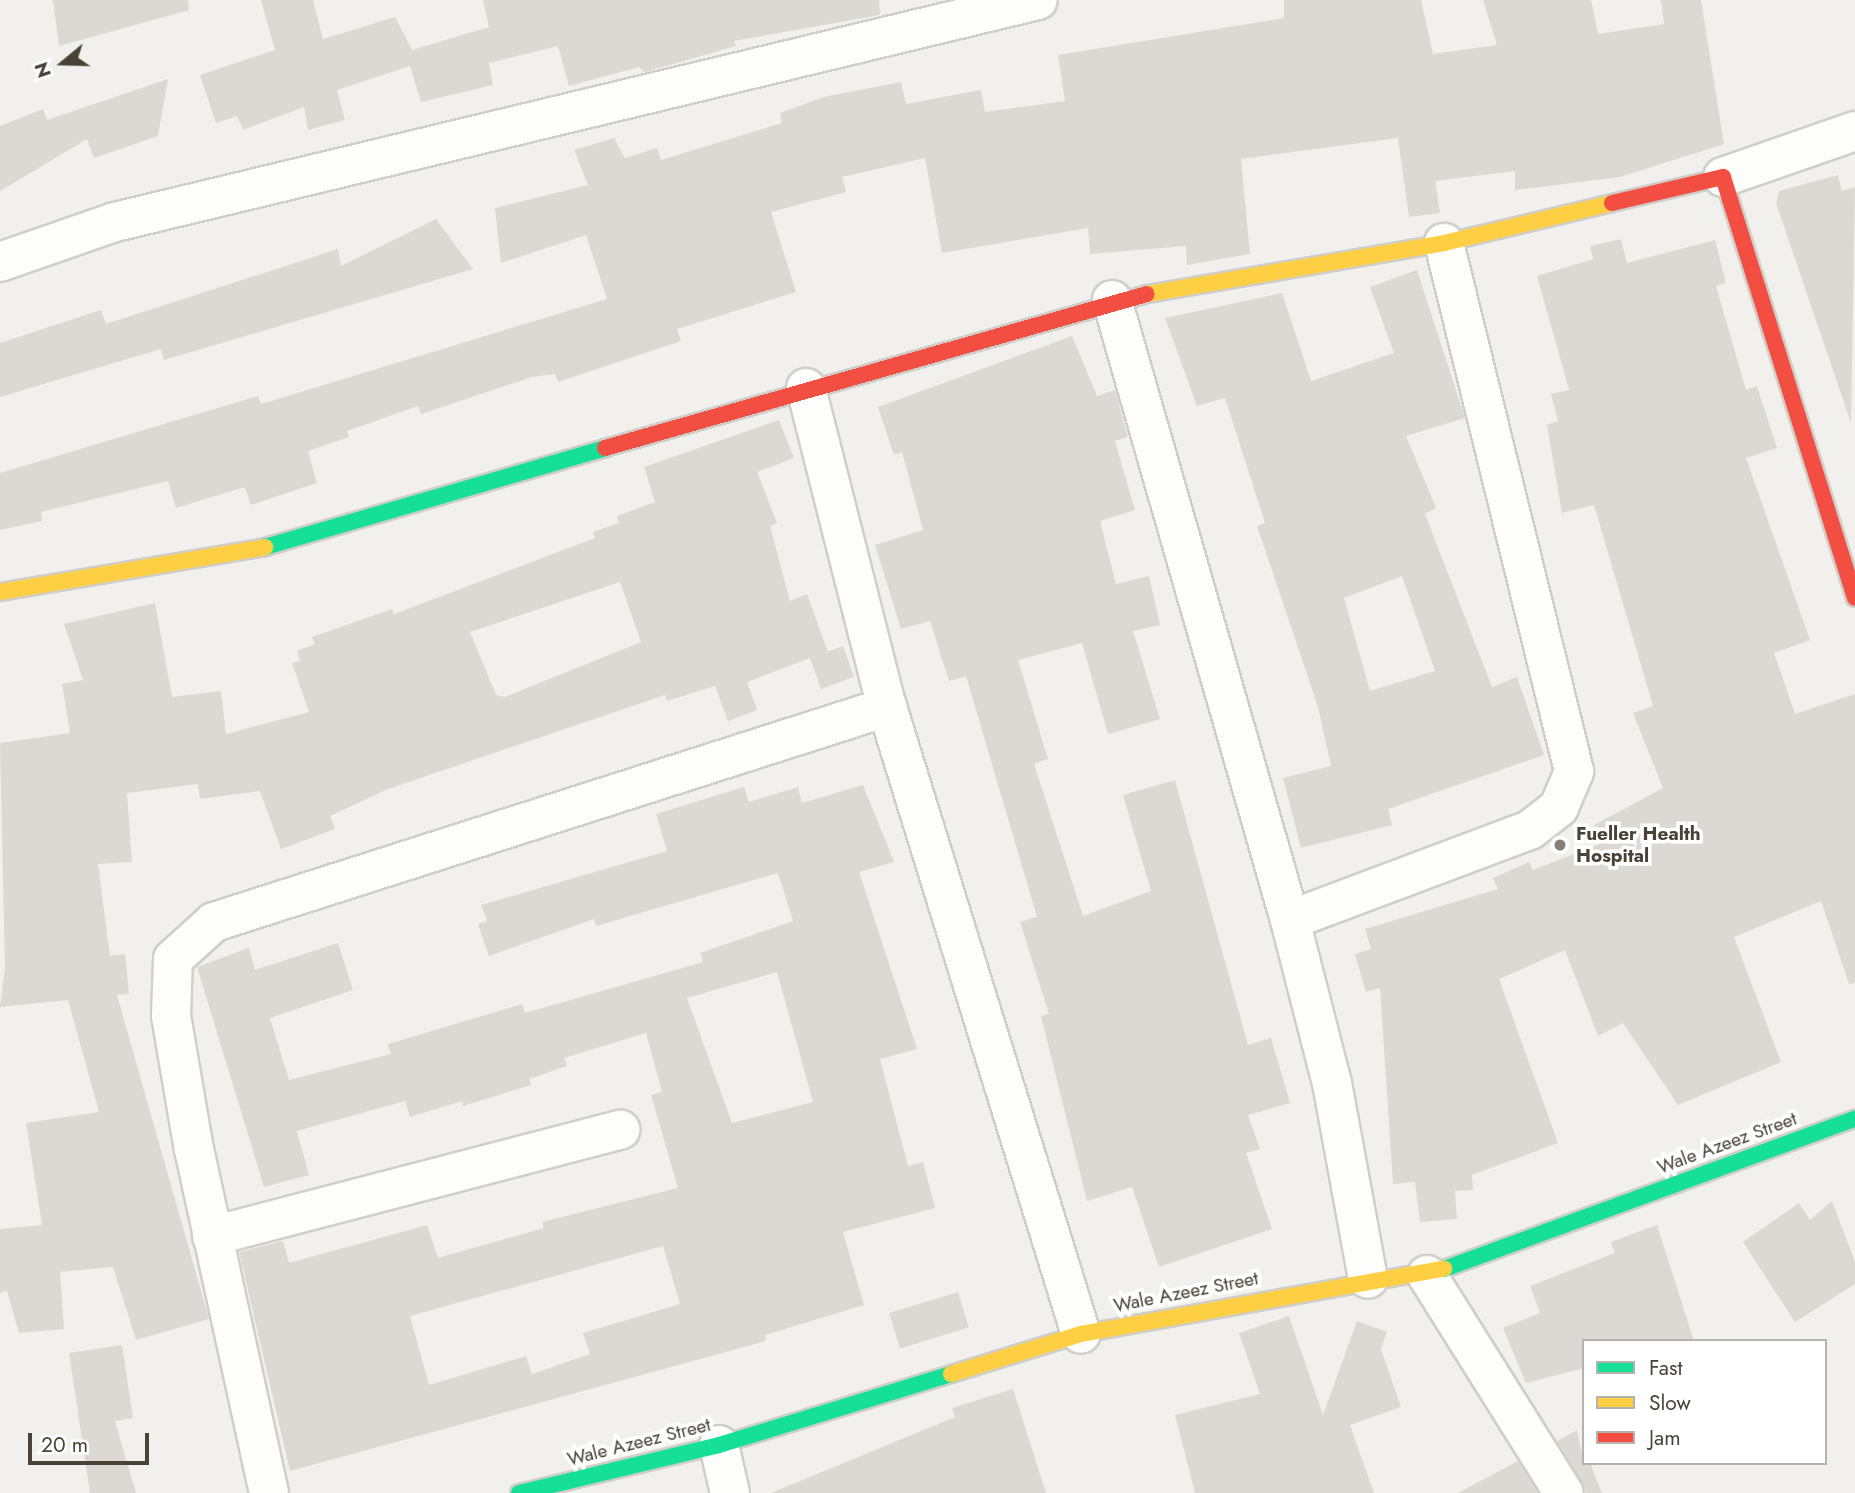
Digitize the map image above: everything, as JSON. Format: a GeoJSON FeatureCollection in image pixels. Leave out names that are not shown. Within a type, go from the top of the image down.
{"type":"FeatureCollection","features":[{"type":"Feature","properties":{"kind":"street"},"geometry":{"type":"LineString","coordinates":[[0,262],[116,222],[1038,0]]}},
{"type":"Feature","properties":{"kind":"street"},"geometry":{"type":"LineString","coordinates":[[0,592],[252,551],[1112,300],[1444,243],[1723,177],[1855,131]]}},
{"type":"Feature","properties":{"kind":"street"},"geometry":{"type":"LineString","coordinates":[[1723,177],[1855,597]]}},
{"type":"Feature","properties":{"kind":"street"},"geometry":{"type":"LineString","coordinates":[[1290,920],[1530,830],[1559,807],[1574,771],[1444,243]]}},
{"type":"Feature","properties":{"kind":"street"},"geometry":{"type":"LineString","coordinates":[[1112,300],[1290,920],[1332,1083],[1368,1279]]}},
{"type":"Feature","properties":{"kind":"street"},"geometry":{"type":"LineString","coordinates":[[806,388],[887,707],[1082,1334]]}},
{"type":"Feature","properties":{"kind":"street"},"geometry":{"type":"LineString","coordinates":[[268,1493],[212,1236],[171,1016],[173,960],[214,922],[887,707]]}},
{"type":"Feature","properties":{"kind":"street","name":"Wale Azeez Street"},"geometry":{"type":"LineString","coordinates":[[519,1493],[719,1445],[1082,1334],[1368,1279],[1427,1275],[1855,1119]]}},
{"type":"Feature","properties":{"kind":"street"},"geometry":{"type":"LineString","coordinates":[[212,1236],[620,1130]]}},
{"type":"Feature","properties":{"kind":"street"},"geometry":{"type":"LineString","coordinates":[[1427,1275],[1564,1493]]}},
{"type":"Feature","properties":{"kind":"street"},"geometry":{"type":"LineString","coordinates":[[719,1445],[730,1493]]}},
{"type":"Feature","properties":{"kind":"building"},"geometry":{"type":"Polygon","coordinates":[[[53,0],[188,0],[189,10],[59,46],[53,0]]]}},
{"type":"Feature","properties":{"kind":"building"},"geometry":{"type":"Polygon","coordinates":[[[261,0],[313,0],[323,39],[395,17],[412,50],[489,27],[483,0],[879,0],[880,15],[734,41],[736,46],[645,72],[639,67],[569,86],[558,46],[489,63],[493,85],[421,102],[410,66],[337,90],[345,120],[308,130],[304,107],[243,130],[237,116],[216,123],[200,75],[275,50],[261,0]]]}},
{"type":"Feature","properties":{"kind":"building"},"geometry":{"type":"Polygon","coordinates":[[[1284,0],[1421,0],[1433,54],[1497,45],[1483,0],[1591,0],[1598,34],[1664,24],[1661,0],[1701,0],[1724,144],[1620,177],[1515,190],[1515,171],[1435,181],[1440,213],[1409,217],[1398,138],[1241,159],[1250,254],[1187,265],[1186,246],[1090,254],[1088,228],[942,253],[925,158],[842,177],[846,192],[771,212],[796,292],[677,329],[681,341],[558,382],[555,374],[532,377],[421,414],[418,406],[347,431],[349,437],[308,451],[317,483],[251,505],[245,487],[176,508],[168,481],[41,512],[42,521],[0,530],[0,473],[258,396],[261,404],[607,299],[586,235],[501,263],[495,208],[588,185],[574,150],[614,138],[625,158],[657,148],[661,160],[782,123],[780,113],[824,97],[901,82],[906,104],[981,90],[985,112],[1065,101],[1058,55],[1284,18],[1284,0]]]}},
{"type":"Feature","properties":{"kind":"building"},"geometry":{"type":"Polygon","coordinates":[[[168,79],[158,136],[94,158],[87,139],[0,191],[0,126],[43,109],[47,120],[168,79]]]}},
{"type":"Feature","properties":{"kind":"building"},"geometry":{"type":"Polygon","coordinates":[[[1838,175],[1842,191],[1855,187],[1851,423],[1776,203],[1779,191],[1838,175]]]}},
{"type":"Feature","properties":{"kind":"building"},"geometry":{"type":"Polygon","coordinates":[[[436,219],[473,269],[164,360],[161,349],[0,397],[0,343],[101,310],[106,324],[338,249],[341,266],[436,219]]]}},
{"type":"Feature","properties":{"kind":"building"},"geometry":{"type":"Polygon","coordinates":[[[1621,239],[1627,263],[1715,240],[1726,283],[1716,286],[1746,390],[1757,386],[1777,448],[1746,458],[1810,640],[1774,653],[1795,714],[1855,694],[1855,983],[1849,984],[1821,901],[1734,937],[1781,1062],[1678,1105],[1623,1023],[1598,1036],[1565,950],[1499,979],[1558,1143],[1472,1175],[1473,1190],[1455,1191],[1457,1219],[1420,1222],[1415,1182],[1393,1184],[1380,988],[1366,992],[1355,954],[1371,949],[1365,929],[1498,889],[1493,878],[1529,862],[1533,870],[1602,843],[1594,825],[1663,788],[1633,713],[1653,706],[1594,505],[1562,513],[1547,425],[1558,421],[1551,394],[1569,390],[1537,276],[1593,259],[1590,246],[1621,239]]]}},
{"type":"Feature","properties":{"kind":"building"},"geometry":{"type":"Polygon","coordinates":[[[1417,270],[1465,418],[1406,436],[1436,508],[1425,514],[1492,687],[1517,677],[1544,755],[1388,809],[1392,825],[1301,848],[1283,778],[1331,766],[1318,707],[1257,526],[1265,523],[1225,398],[1197,406],[1165,318],[1282,293],[1311,381],[1394,353],[1370,287],[1417,270]],[[1402,576],[1344,598],[1370,691],[1435,671],[1402,576]]]}},
{"type":"Feature","properties":{"kind":"building"},"geometry":{"type":"Polygon","coordinates":[[[1072,336],[1097,396],[1115,390],[1128,437],[1115,441],[1135,510],[1100,521],[1116,584],[1149,576],[1160,625],[1133,631],[1160,719],[1108,734],[1082,643],[1018,660],[1048,759],[1034,764],[1083,916],[1151,891],[1123,795],[1175,780],[1248,1045],[1271,1038],[1290,1103],[1248,1115],[1260,1149],[1246,1153],[1272,1229],[1159,1267],[1132,1187],[1087,1201],[1041,1016],[1049,1014],[1020,922],[1037,917],[966,676],[949,681],[930,621],[901,629],[875,545],[923,530],[902,452],[894,455],[878,407],[1072,336]]]}},
{"type":"Feature","properties":{"kind":"building"},"geometry":{"type":"Polygon","coordinates":[[[779,420],[794,458],[757,472],[777,523],[770,526],[790,601],[807,594],[828,652],[843,646],[854,677],[821,689],[810,658],[747,682],[757,710],[728,721],[715,686],[667,701],[665,695],[388,789],[330,816],[335,829],[281,849],[260,791],[200,799],[198,784],[127,793],[132,862],[98,864],[110,956],[125,954],[129,994],[117,995],[209,1319],[136,1340],[113,1267],[60,1272],[64,1329],[19,1333],[7,1291],[0,1293],[0,1229],[42,1225],[26,1123],[99,1112],[68,1000],[0,1007],[5,967],[0,743],[70,733],[62,684],[83,680],[64,624],[155,603],[172,697],[221,691],[226,734],[309,712],[292,663],[300,661],[297,651],[315,644],[312,637],[392,609],[394,614],[595,538],[593,532],[619,523],[617,516],[655,502],[644,467],[779,420]],[[620,582],[470,632],[496,695],[505,697],[641,642],[620,582]]]}},
{"type":"Feature","properties":{"kind":"building"},"geometry":{"type":"Polygon","coordinates":[[[863,785],[894,862],[859,872],[917,1049],[880,1059],[908,1166],[923,1162],[935,1208],[843,1232],[864,1305],[765,1335],[766,1341],[290,1471],[239,1252],[283,1241],[289,1263],[427,1225],[438,1258],[544,1228],[542,1222],[678,1188],[651,1095],[662,1092],[646,1033],[564,1058],[567,1066],[529,1079],[531,1085],[463,1106],[462,1101],[410,1117],[405,1101],[297,1131],[309,1175],[264,1187],[197,967],[249,948],[255,970],[338,943],[353,990],[270,1018],[289,1080],[391,1054],[388,1044],[522,1004],[525,1013],[703,962],[700,953],[793,921],[778,873],[596,926],[594,919],[489,956],[478,924],[487,921],[481,905],[667,851],[656,814],[744,787],[749,802],[798,787],[802,803],[863,785]],[[777,972],[687,998],[732,1123],[813,1102],[777,972]],[[663,1246],[410,1316],[429,1385],[526,1356],[532,1374],[590,1354],[583,1333],[680,1304],[663,1246]]]}},
{"type":"Feature","properties":{"kind":"building"},"geometry":{"type":"Polygon","coordinates":[[[1832,1201],[1855,1262],[1855,1284],[1795,1322],[1743,1242],[1799,1203],[1810,1220],[1832,1201]]]}},
{"type":"Feature","properties":{"kind":"building"},"geometry":{"type":"Polygon","coordinates":[[[1657,1225],[1693,1339],[1582,1339],[1582,1369],[1526,1383],[1503,1328],[1540,1313],[1530,1286],[1615,1253],[1611,1242],[1657,1225]]]}},
{"type":"Feature","properties":{"kind":"building"},"geometry":{"type":"Polygon","coordinates":[[[958,1292],[969,1327],[900,1348],[889,1313],[958,1292]]]}},
{"type":"Feature","properties":{"kind":"building"},"geometry":{"type":"Polygon","coordinates":[[[1289,1316],[1323,1415],[1357,1321],[1387,1332],[1381,1349],[1401,1407],[1350,1425],[1374,1493],[1195,1493],[1175,1415],[1260,1394],[1239,1333],[1289,1316]]]}},
{"type":"Feature","properties":{"kind":"building"},"geometry":{"type":"Polygon","coordinates":[[[122,1345],[133,1418],[115,1421],[136,1493],[90,1493],[69,1353],[122,1345]]]}},
{"type":"Feature","properties":{"kind":"building"},"geometry":{"type":"Polygon","coordinates":[[[1013,1389],[1046,1493],[771,1493],[955,1417],[952,1408],[1013,1389]]]}},
{"type":"Feature","properties":{"kind":"building"},"geometry":{"type":"Polygon","coordinates":[[[1577,1430],[1582,1465],[1591,1465],[1602,1493],[1586,1493],[1557,1441],[1577,1430]]]}},
{"type":"Feature","properties":{"kind":"building"},"geometry":{"type":"Polygon","coordinates":[[[1518,1461],[1538,1493],[1458,1493],[1518,1461]]]}},
{"type":"Feature","properties":{"kind":"traffic: fast"},"geometry":{"type":"LineString","coordinates":[[265,547],[605,448]]}},
{"type":"Feature","properties":{"kind":"traffic: fast"},"geometry":{"type":"LineString","coordinates":[[1444,1269],[1855,1119]]}},
{"type":"Feature","properties":{"kind":"traffic: fast"},"geometry":{"type":"LineString","coordinates":[[519,1493],[719,1445],[951,1374]]}},
{"type":"Feature","properties":{"kind":"traffic: slow"},"geometry":{"type":"LineString","coordinates":[[1147,294],[1444,243],[1612,203]]}},
{"type":"Feature","properties":{"kind":"traffic: slow"},"geometry":{"type":"LineString","coordinates":[[0,592],[265,547]]}},
{"type":"Feature","properties":{"kind":"traffic: slow"},"geometry":{"type":"LineString","coordinates":[[951,1374],[1081,1334],[1444,1269]]}},
{"type":"Feature","properties":{"kind":"traffic: jam"},"geometry":{"type":"LineString","coordinates":[[1612,203],[1723,177],[1855,598]]}},
{"type":"Feature","properties":{"kind":"traffic: jam"},"geometry":{"type":"LineString","coordinates":[[605,448],[1147,294]]}},
{"type":"Feature","properties":{"kind":"place","name":"Fueller Health Hospital"},"geometry":{"type":"Point","coordinates":[1560,845]}}]}
